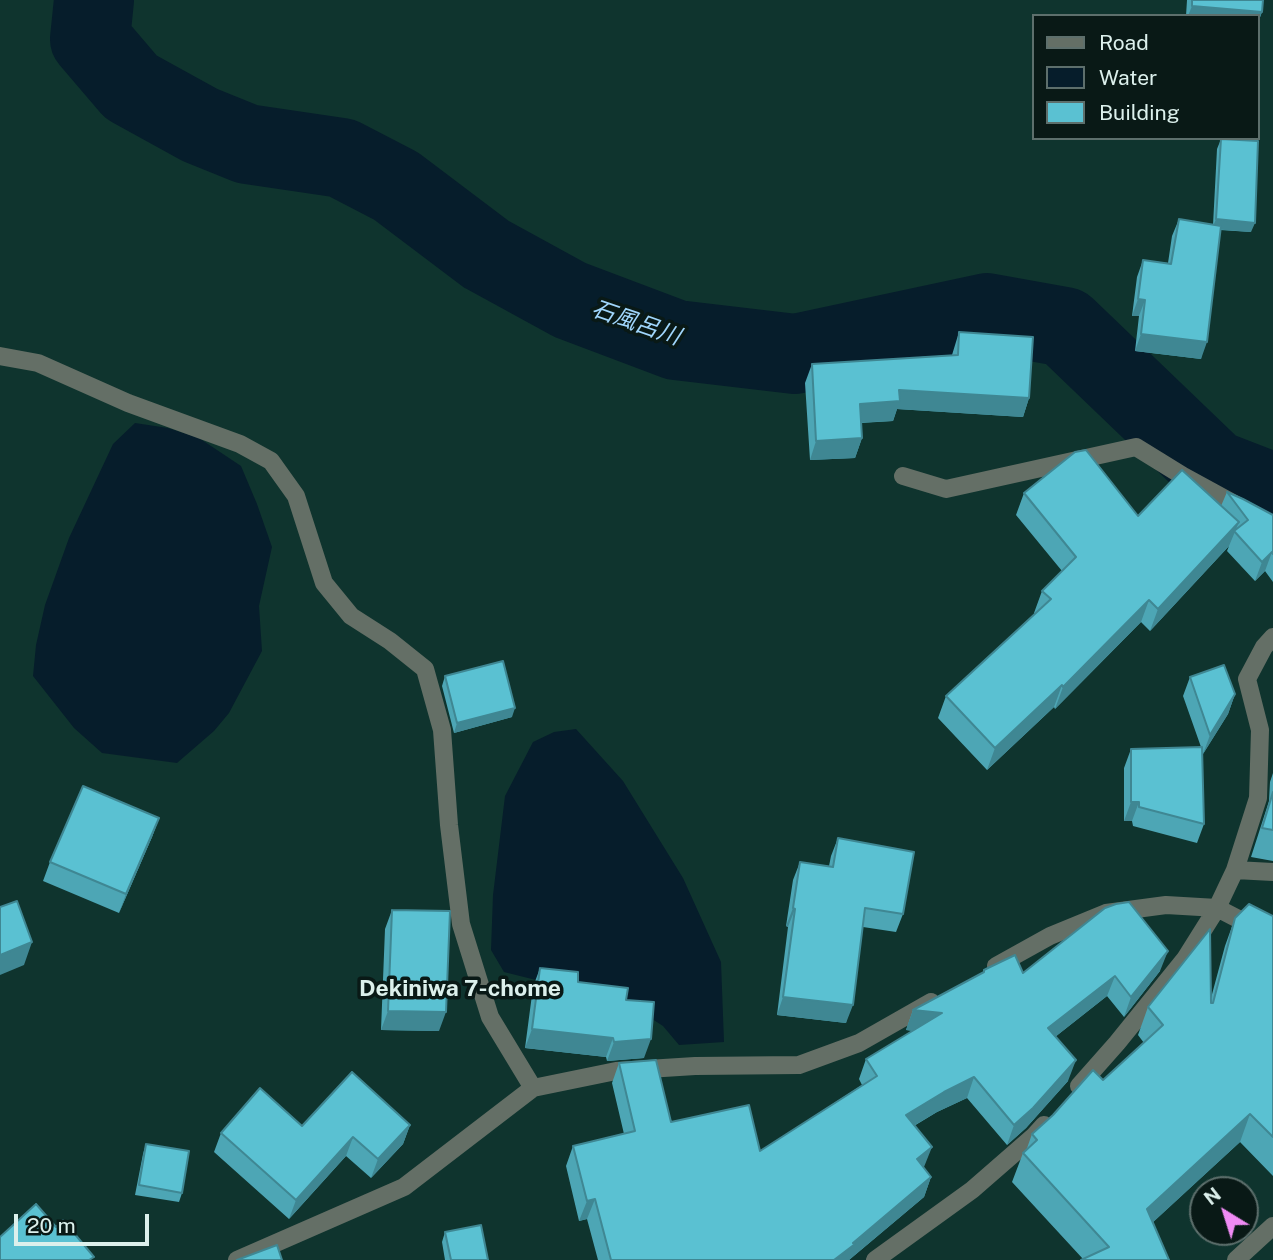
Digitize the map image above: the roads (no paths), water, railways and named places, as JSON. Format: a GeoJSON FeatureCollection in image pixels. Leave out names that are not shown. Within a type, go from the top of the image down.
{"type":"FeatureCollection","features":[{"type":"Feature","properties":{"kind":"street"},"geometry":{"type":"LineString","coordinates":[[0,356],[38,363],[128,403],[240,444],[271,461],[296,496],[324,583],[351,617],[390,641],[425,669],[442,730],[449,825],[461,924],[490,1017],[533,1088]]}},
{"type":"Feature","properties":{"kind":"street"},"geometry":{"type":"LineString","coordinates":[[903,476],[946,489],[1136,447],[1273,526]]}},
{"type":"Feature","properties":{"kind":"street"},"geometry":{"type":"LineString","coordinates":[[1071,1095],[1185,959],[1217,908],[1235,870],[1258,798],[1260,730],[1247,679],[1264,647],[1273,637]]}},
{"type":"Feature","properties":{"kind":"street"},"geometry":{"type":"LineString","coordinates":[[1235,870],[1273,872]]}},
{"type":"Feature","properties":{"kind":"street"},"geometry":{"type":"LineString","coordinates":[[978,976],[1050,936],[1106,913],[1166,905],[1217,908],[1273,937]]}},
{"type":"Feature","properties":{"kind":"street"},"geometry":{"type":"LineString","coordinates":[[237,1260],[404,1187],[533,1088],[616,1071],[695,1066],[799,1065],[859,1043],[942,996]]}},
{"type":"Feature","properties":{"kind":"street"},"geometry":{"type":"LineString","coordinates":[[875,1260],[972,1190],[1034,1136],[1053,1115]]}},
{"type":"Feature","properties":{"kind":"street"},"geometry":{"type":"LineString","coordinates":[[1236,1260],[1273,1226]]}},
{"type":"Feature","properties":{"kind":"water"},"geometry":{"type":"Polygon","coordinates":[[[135,423],[168,428],[199,438],[241,466],[272,547],[259,606],[262,651],[229,713],[214,731],[177,763],[102,753],[74,728],[33,676],[36,645],[45,605],[69,538],[113,444],[135,423]]]}},
{"type":"Feature","properties":{"kind":"water"},"geometry":{"type":"Polygon","coordinates":[[[576,729],[623,781],[683,878],[721,962],[724,1042],[679,1045],[663,1026],[632,1006],[504,972],[491,950],[493,895],[505,796],[533,742],[554,732],[576,729]]]}},
{"type":"Feature","properties":{"kind":"waterway","name":"石風呂川"},"geometry":{"type":"LineString","coordinates":[[94,0],[90,39],[131,87],[200,125],[247,144],[342,158],[396,186],[486,254],[570,300],[676,340],[795,354],[987,313],[1065,327],[1214,470],[1273,493]]}},
{"type":"Feature","properties":{"kind":"district","name":"Dekiniwa 7-chome"},"geometry":{"type":"Point","coordinates":[460,989]}}]}
